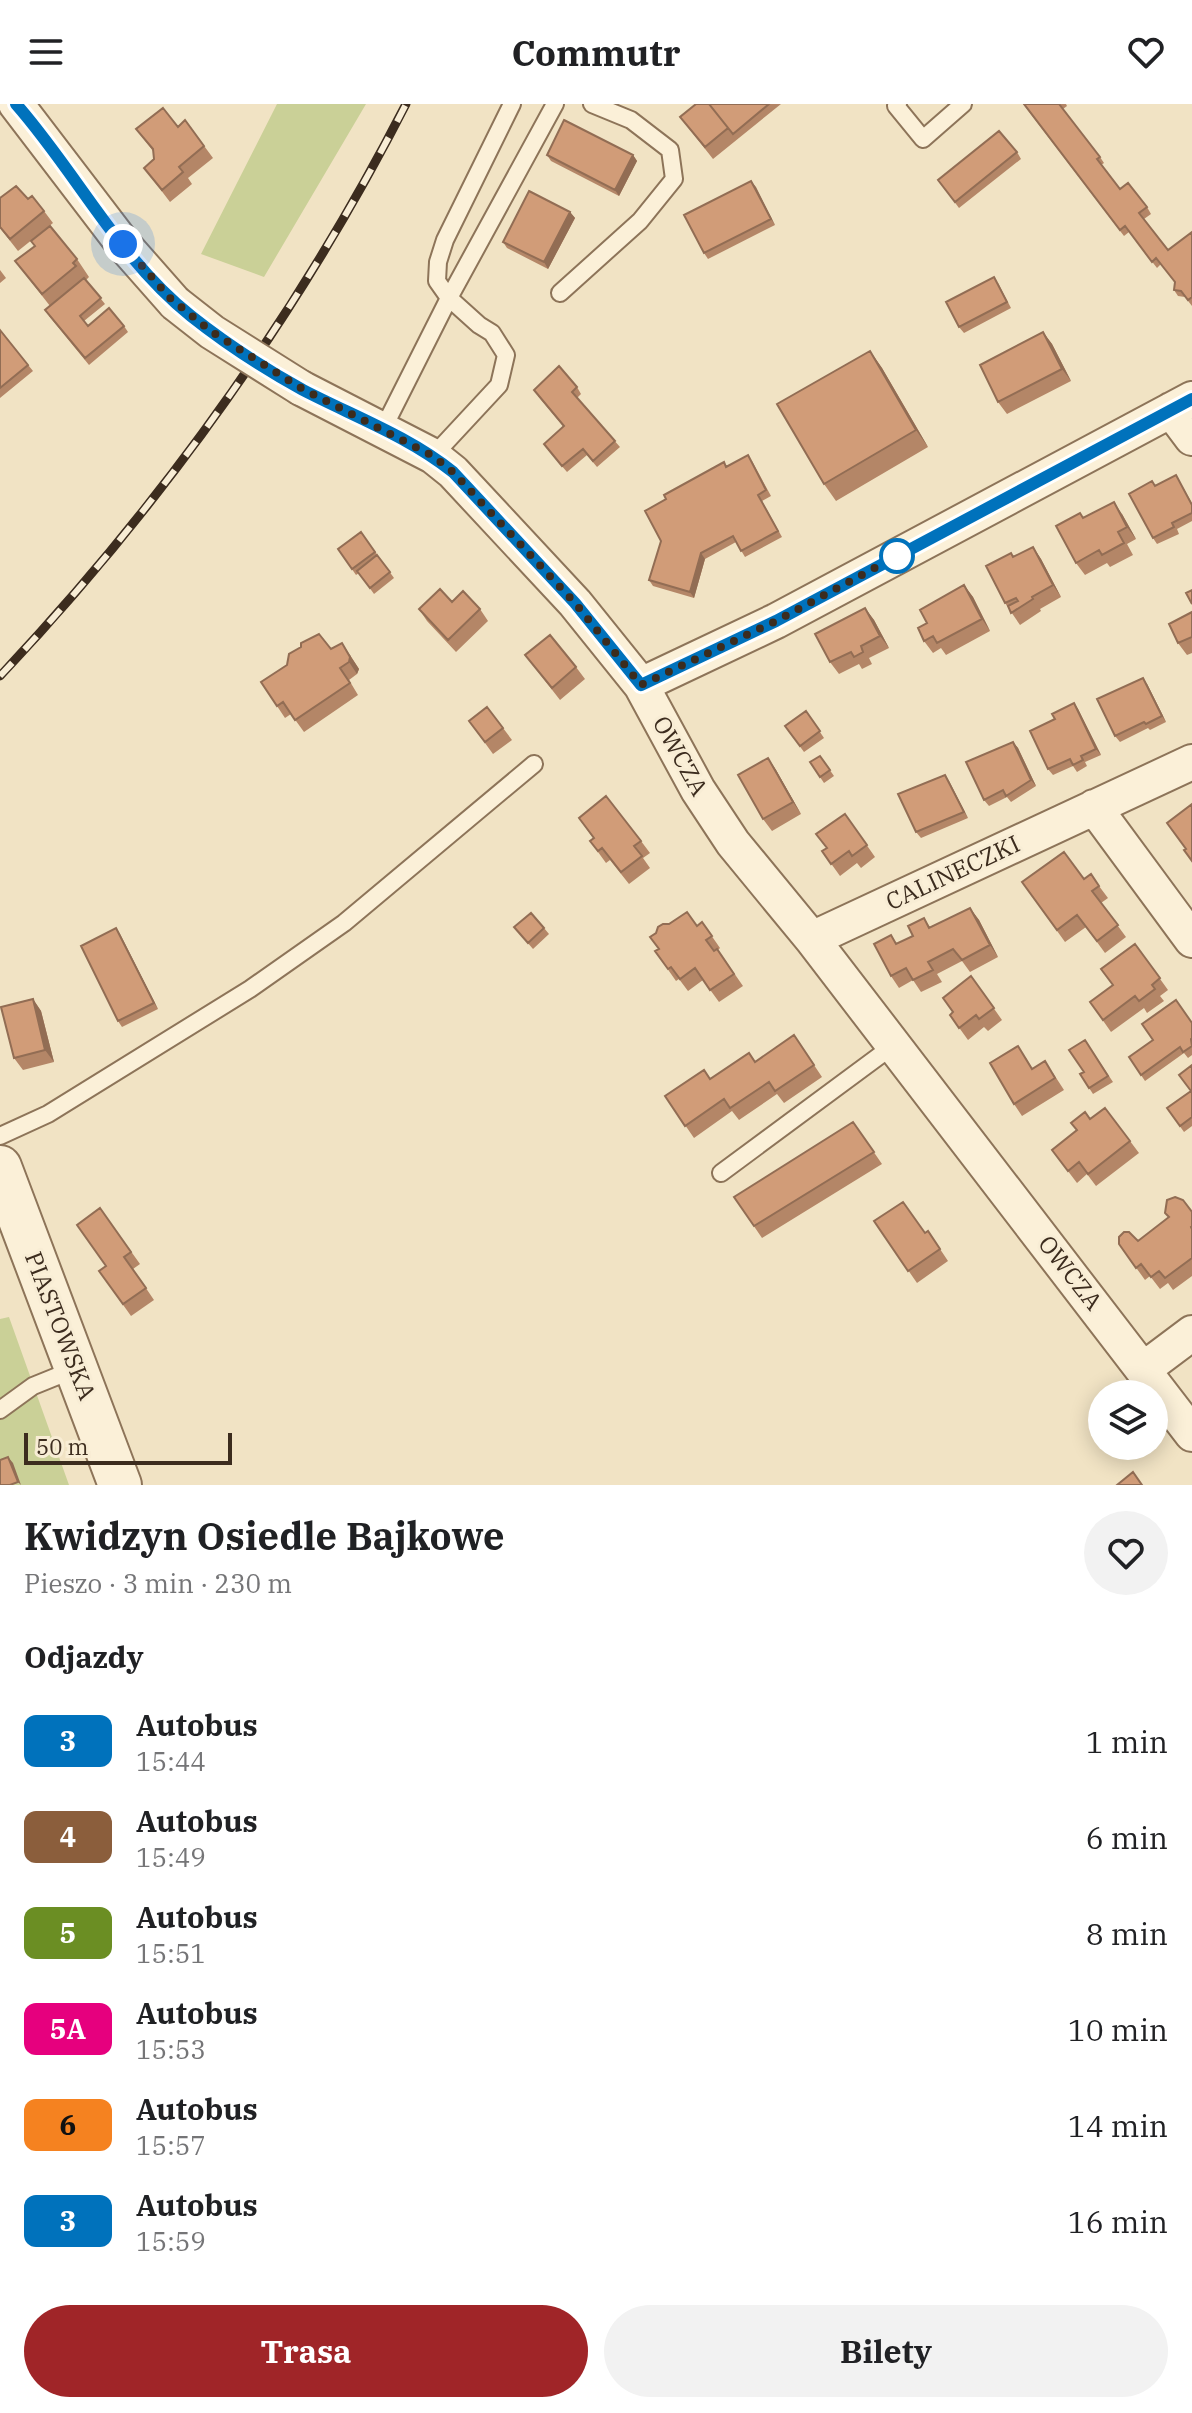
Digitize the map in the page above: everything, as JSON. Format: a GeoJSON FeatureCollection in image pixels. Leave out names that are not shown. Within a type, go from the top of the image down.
{"type":"FeatureCollection","features":[{"type":"Feature","properties":{"kind":"street","name":"OWCZA"},"geometry":{"type":"LineString","coordinates":[[16,104],[123,244],[175,303],[212,332],[301,388],[433,456],[453,472],[575,603],[641,685],[698,790],[733,843],[812,939],[1192,1434]]}},
{"type":"Feature","properties":{"kind":"street"},"geometry":{"type":"LineString","coordinates":[[641,685],[776,621],[1182,404],[1192,438]]}},
{"type":"Feature","properties":{"kind":"street","name":"CALINECZKI"},"geometry":{"type":"LineString","coordinates":[[812,939],[1192,762]]}},
{"type":"Feature","properties":{"kind":"street"},"geometry":{"type":"LineString","coordinates":[[1094,807],[1192,940]]}},
{"type":"Feature","properties":{"kind":"street","name":"PIASTOWSKA"},"geometry":{"type":"LineString","coordinates":[[0,1167],[120,1485]]}},
{"type":"Feature","properties":{"kind":"street"},"geometry":{"type":"LineString","coordinates":[[1144,1369],[1192,1333]]}},
{"type":"Feature","properties":{"kind":"lane"},"geometry":{"type":"LineString","coordinates":[[433,456],[499,385],[506,355],[492,333],[449,298],[437,281],[438,262],[445,240],[512,104]]}},
{"type":"Feature","properties":{"kind":"lane"},"geometry":{"type":"LineString","coordinates":[[383,429],[449,298],[555,104]]}},
{"type":"Feature","properties":{"kind":"lane"},"geometry":{"type":"LineString","coordinates":[[560,293],[640,221],[674,179],[670,150],[613,107],[592,104]]}},
{"type":"Feature","properties":{"kind":"lane"},"geometry":{"type":"LineString","coordinates":[[898,104],[896,106],[923,139],[963,104]]}},
{"type":"Feature","properties":{"kind":"lane"},"geometry":{"type":"LineString","coordinates":[[0,1136],[48,1114],[250,989],[344,923],[534,764]]}},
{"type":"Feature","properties":{"kind":"lane"},"geometry":{"type":"LineString","coordinates":[[721,1173],[894,1045]]}},
{"type":"Feature","properties":{"kind":"lane"},"geometry":{"type":"LineString","coordinates":[[0,1410],[33,1386],[76,1369]]}},
{"type":"Feature","properties":{"kind":"green space"},"geometry":{"type":"Polygon","coordinates":[[[277,104],[366,104],[264,277],[201,254],[277,104]]]}},
{"type":"Feature","properties":{"kind":"green space"},"geometry":{"type":"Polygon","coordinates":[[[9,1317],[69,1485],[0,1485],[0,1319],[9,1317]]]}},
{"type":"Feature","properties":{"kind":"building"},"geometry":{"type":"Polygon","coordinates":[[[696,104],[709,104],[728,128],[705,147],[680,117],[696,104]]]}},
{"type":"Feature","properties":{"kind":"building"},"geometry":{"type":"Polygon","coordinates":[[[709,104],[769,104],[733,134],[709,104]]]}},
{"type":"Feature","properties":{"kind":"building"},"geometry":{"type":"Polygon","coordinates":[[[1024,104],[1059,104],[1100,157],[1097,159],[1120,189],[1128,183],[1147,207],[1139,213],[1168,250],[1192,232],[1192,297],[1188,300],[1181,291],[1174,290],[1175,282],[1156,258],[1152,262],[1125,226],[1120,230],[1024,104]]]}},
{"type":"Feature","properties":{"kind":"building"},"geometry":{"type":"Polygon","coordinates":[[[163,108],[178,127],[185,120],[204,146],[179,167],[183,172],[162,190],[144,168],[154,159],[153,149],[136,129],[163,108]]]}},
{"type":"Feature","properties":{"kind":"building"},"geometry":{"type":"Polygon","coordinates":[[[564,120],[633,155],[615,190],[547,155],[564,120]]]}},
{"type":"Feature","properties":{"kind":"building"},"geometry":{"type":"Polygon","coordinates":[[[999,131],[1017,152],[955,202],[938,180],[999,131]]]}},
{"type":"Feature","properties":{"kind":"building"},"geometry":{"type":"Polygon","coordinates":[[[751,181],[771,219],[704,253],[684,215],[751,181]]]}},
{"type":"Feature","properties":{"kind":"building"},"geometry":{"type":"Polygon","coordinates":[[[16,186],[28,199],[32,196],[44,211],[10,239],[0,227],[0,198],[16,186]]]}},
{"type":"Feature","properties":{"kind":"building"},"geometry":{"type":"Polygon","coordinates":[[[529,191],[570,212],[544,262],[503,242],[529,191]]]}},
{"type":"Feature","properties":{"kind":"building"},"geometry":{"type":"Polygon","coordinates":[[[50,226],[77,259],[73,263],[76,266],[42,294],[15,261],[35,246],[31,241],[50,226]]]}},
{"type":"Feature","properties":{"kind":"building"},"geometry":{"type":"Polygon","coordinates":[[[994,277],[1007,302],[959,327],[946,302],[994,277]]]}},
{"type":"Feature","properties":{"kind":"building"},"geometry":{"type":"Polygon","coordinates":[[[84,278],[101,298],[80,316],[88,326],[109,308],[124,326],[85,358],[45,310],[84,278]]]}},
{"type":"Feature","properties":{"kind":"building"},"geometry":{"type":"Polygon","coordinates":[[[0,330],[28,365],[0,388],[0,330]]]}},
{"type":"Feature","properties":{"kind":"building"},"geometry":{"type":"Polygon","coordinates":[[[1043,332],[1062,369],[998,402],[980,365],[1043,332]]]}},
{"type":"Feature","properties":{"kind":"building"},"geometry":{"type":"Polygon","coordinates":[[[870,351],[916,430],[824,484],[777,404],[870,351]]]}},
{"type":"Feature","properties":{"kind":"building"},"geometry":{"type":"Polygon","coordinates":[[[559,366],[577,387],[572,392],[615,441],[593,461],[583,449],[562,466],[544,444],[564,426],[534,390],[559,366]]]}},
{"type":"Feature","properties":{"kind":"building"},"geometry":{"type":"Polygon","coordinates":[[[748,455],[766,490],[758,495],[778,531],[741,551],[733,536],[701,553],[690,592],[649,580],[661,541],[645,511],[666,499],[664,495],[724,462],[726,467],[748,455]]]}},
{"type":"Feature","properties":{"kind":"building"},"geometry":{"type":"Polygon","coordinates":[[[1176,475],[1192,505],[1192,513],[1153,538],[1129,494],[1152,481],[1155,486],[1176,475]]]}},
{"type":"Feature","properties":{"kind":"building"},"geometry":{"type":"Polygon","coordinates":[[[1114,502],[1127,527],[1118,532],[1124,543],[1102,555],[1099,550],[1076,563],[1056,526],[1080,513],[1083,518],[1114,502]]]}},
{"type":"Feature","properties":{"kind":"building"},"geometry":{"type":"Polygon","coordinates":[[[361,532],[375,552],[352,569],[338,549],[361,532]]]}},
{"type":"Feature","properties":{"kind":"building"},"geometry":{"type":"Polygon","coordinates":[[[1033,547],[1053,585],[1011,613],[1008,606],[1018,601],[1016,598],[1005,603],[986,566],[1011,553],[1013,557],[1033,547]]]}},
{"type":"Feature","properties":{"kind":"building"},"geometry":{"type":"Polygon","coordinates":[[[377,555],[390,572],[370,588],[357,571],[377,555]]]}},
{"type":"Feature","properties":{"kind":"building"},"geometry":{"type":"Polygon","coordinates":[[[964,585],[982,619],[937,643],[933,636],[924,641],[918,628],[927,623],[920,610],[964,585]]]}},
{"type":"Feature","properties":{"kind":"building"},"geometry":{"type":"Polygon","coordinates":[[[440,589],[452,602],[463,591],[480,609],[448,640],[419,609],[440,589]]]}},
{"type":"Feature","properties":{"kind":"building"},"geometry":{"type":"Polygon","coordinates":[[[1192,590],[1192,604],[1186,593],[1192,590]]]}},
{"type":"Feature","properties":{"kind":"building"},"geometry":{"type":"Polygon","coordinates":[[[865,608],[880,636],[861,646],[863,652],[854,657],[851,652],[830,662],[815,634],[865,608]]]}},
{"type":"Feature","properties":{"kind":"building"},"geometry":{"type":"Polygon","coordinates":[[[1192,612],[1192,637],[1178,643],[1169,624],[1192,612]]]}},
{"type":"Feature","properties":{"kind":"building"},"geometry":{"type":"Polygon","coordinates":[[[319,634],[331,649],[342,643],[350,657],[349,662],[340,668],[350,683],[295,720],[283,702],[277,706],[261,682],[287,665],[289,654],[301,647],[301,643],[319,634]]]}},
{"type":"Feature","properties":{"kind":"building"},"geometry":{"type":"Polygon","coordinates":[[[550,635],[576,667],[552,688],[525,655],[550,635]]]}},
{"type":"Feature","properties":{"kind":"building"},"geometry":{"type":"Polygon","coordinates":[[[1143,678],[1162,716],[1115,736],[1097,699],[1143,678]]]}},
{"type":"Feature","properties":{"kind":"building"},"geometry":{"type":"Polygon","coordinates":[[[1074,703],[1096,749],[1081,756],[1083,760],[1073,765],[1070,759],[1048,769],[1030,731],[1055,719],[1052,714],[1074,703]]]}},
{"type":"Feature","properties":{"kind":"building"},"geometry":{"type":"Polygon","coordinates":[[[487,707],[503,728],[485,742],[469,721],[487,707]]]}},
{"type":"Feature","properties":{"kind":"building"},"geometry":{"type":"Polygon","coordinates":[[[806,711],[820,731],[800,746],[785,726],[806,711]]]}},
{"type":"Feature","properties":{"kind":"building"},"geometry":{"type":"Polygon","coordinates":[[[1013,742],[1031,780],[1006,796],[1003,790],[984,800],[966,762],[1013,742]]]}},
{"type":"Feature","properties":{"kind":"building"},"geometry":{"type":"Polygon","coordinates":[[[820,756],[830,770],[820,777],[810,762],[820,756]]]}},
{"type":"Feature","properties":{"kind":"building"},"geometry":{"type":"Polygon","coordinates":[[[768,758],[793,802],[763,819],[738,775],[768,758]]]}},
{"type":"Feature","properties":{"kind":"building"},"geometry":{"type":"Polygon","coordinates":[[[945,775],[964,812],[916,832],[898,794],[945,775]]]}},
{"type":"Feature","properties":{"kind":"building"},"geometry":{"type":"Polygon","coordinates":[[[606,796],[641,841],[634,846],[642,856],[621,872],[602,848],[598,851],[590,841],[594,838],[579,818],[606,796]]]}},
{"type":"Feature","properties":{"kind":"building"},"geometry":{"type":"Polygon","coordinates":[[[1192,804],[1192,861],[1167,823],[1192,804]]]}},
{"type":"Feature","properties":{"kind":"building"},"geometry":{"type":"Polygon","coordinates":[[[845,814],[867,845],[852,856],[849,851],[831,864],[822,851],[827,848],[816,834],[845,814]]]}},
{"type":"Feature","properties":{"kind":"building"},"geometry":{"type":"Polygon","coordinates":[[[1064,852],[1084,879],[1091,874],[1099,886],[1092,891],[1118,925],[1097,941],[1077,915],[1057,930],[1022,882],[1064,852]]]}},
{"type":"Feature","properties":{"kind":"building"},"geometry":{"type":"Polygon","coordinates":[[[970,908],[990,945],[962,960],[953,949],[928,962],[933,970],[913,980],[906,968],[891,976],[874,944],[891,935],[896,944],[913,936],[908,926],[924,918],[929,928],[970,908]]]}},
{"type":"Feature","properties":{"kind":"building"},"geometry":{"type":"Polygon","coordinates":[[[687,912],[697,926],[702,922],[712,936],[706,940],[714,951],[717,949],[734,974],[710,990],[695,968],[680,979],[671,967],[668,969],[655,951],[659,949],[650,937],[658,927],[687,912]]]}},
{"type":"Feature","properties":{"kind":"building"},"geometry":{"type":"Polygon","coordinates":[[[531,913],[544,928],[528,943],[514,927],[531,913]]]}},
{"type":"Feature","properties":{"kind":"building"},"geometry":{"type":"Polygon","coordinates":[[[116,928],[154,1003],[118,1021],[81,946],[116,928]]]}},
{"type":"Feature","properties":{"kind":"building"},"geometry":{"type":"Polygon","coordinates":[[[1135,944],[1160,978],[1152,985],[1155,989],[1139,1001],[1135,996],[1103,1020],[1090,1002],[1113,985],[1101,969],[1135,944]]]}},
{"type":"Feature","properties":{"kind":"building"},"geometry":{"type":"Polygon","coordinates":[[[971,976],[994,1008],[979,1019],[976,1015],[959,1028],[943,998],[971,976]]]}},
{"type":"Feature","properties":{"kind":"building"},"geometry":{"type":"Polygon","coordinates":[[[33,999],[45,1050],[14,1058],[1,1007],[33,999]]]}},
{"type":"Feature","properties":{"kind":"building"},"geometry":{"type":"Polygon","coordinates":[[[1176,1000],[1192,1023],[1192,1046],[1183,1052],[1180,1047],[1141,1075],[1129,1057],[1153,1040],[1142,1024],[1176,1000]]]}},
{"type":"Feature","properties":{"kind":"building"},"geometry":{"type":"Polygon","coordinates":[[[794,1035],[814,1065],[775,1091],[769,1082],[730,1108],[724,1099],[685,1126],[665,1096],[704,1070],[710,1079],[749,1053],[755,1062],[794,1035]]]}},
{"type":"Feature","properties":{"kind":"building"},"geometry":{"type":"Polygon","coordinates":[[[1085,1040],[1108,1076],[1089,1088],[1080,1074],[1084,1072],[1069,1050],[1085,1040]]]}},
{"type":"Feature","properties":{"kind":"building"},"geometry":{"type":"Polygon","coordinates":[[[1018,1046],[1032,1069],[1045,1061],[1055,1078],[1014,1104],[990,1063],[1018,1046]]]}},
{"type":"Feature","properties":{"kind":"building"},"geometry":{"type":"Polygon","coordinates":[[[1192,1065],[1192,1117],[1180,1126],[1167,1108],[1191,1091],[1179,1075],[1192,1065]]]}},
{"type":"Feature","properties":{"kind":"building"},"geometry":{"type":"Polygon","coordinates":[[[1105,1108],[1130,1141],[1088,1174],[1079,1162],[1068,1171],[1052,1150],[1077,1130],[1071,1123],[1085,1112],[1090,1119],[1105,1108]]]}},
{"type":"Feature","properties":{"kind":"building"},"geometry":{"type":"Polygon","coordinates":[[[853,1122],[874,1152],[754,1226],[734,1197],[853,1122]]]}},
{"type":"Feature","properties":{"kind":"building"},"geometry":{"type":"Polygon","coordinates":[[[1175,1197],[1183,1200],[1192,1212],[1192,1258],[1165,1278],[1159,1271],[1151,1277],[1141,1264],[1136,1268],[1119,1244],[1119,1237],[1129,1232],[1138,1241],[1169,1217],[1165,1213],[1167,1200],[1175,1197]]]}},
{"type":"Feature","properties":{"kind":"building"},"geometry":{"type":"Polygon","coordinates":[[[903,1202],[940,1249],[908,1271],[874,1221],[903,1202]]]}},
{"type":"Feature","properties":{"kind":"building"},"geometry":{"type":"Polygon","coordinates":[[[100,1208],[131,1252],[124,1257],[146,1288],[123,1304],[99,1271],[106,1266],[77,1225],[100,1208]]]}},
{"type":"Feature","properties":{"kind":"building"},"geometry":{"type":"Polygon","coordinates":[[[8,1457],[18,1482],[0,1485],[0,1460],[8,1457]]]}},
{"type":"Feature","properties":{"kind":"building"},"geometry":{"type":"Polygon","coordinates":[[[1133,1472],[1142,1485],[1117,1485],[1133,1472]]]}},
{"type":"Feature","properties":{"kind":"railway"},"geometry":{"type":"LineString","coordinates":[[0,676],[116,544],[223,404],[320,258],[406,104]]}},
{"type":"Feature","properties":{"kind":"bus line","name":"3"},"geometry":{"type":"LineString","coordinates":[[16,104],[123,244],[170,298],[212,332],[301,388],[433,456],[453,472],[575,603],[641,685],[776,621],[1192,399]]}},
{"type":"Feature","properties":{"kind":"route"},"geometry":{"type":"LineString","coordinates":[[123,244],[170,298],[212,332],[301,388],[433,456],[453,472],[575,603],[641,685],[776,621],[897,556]]}}]}
